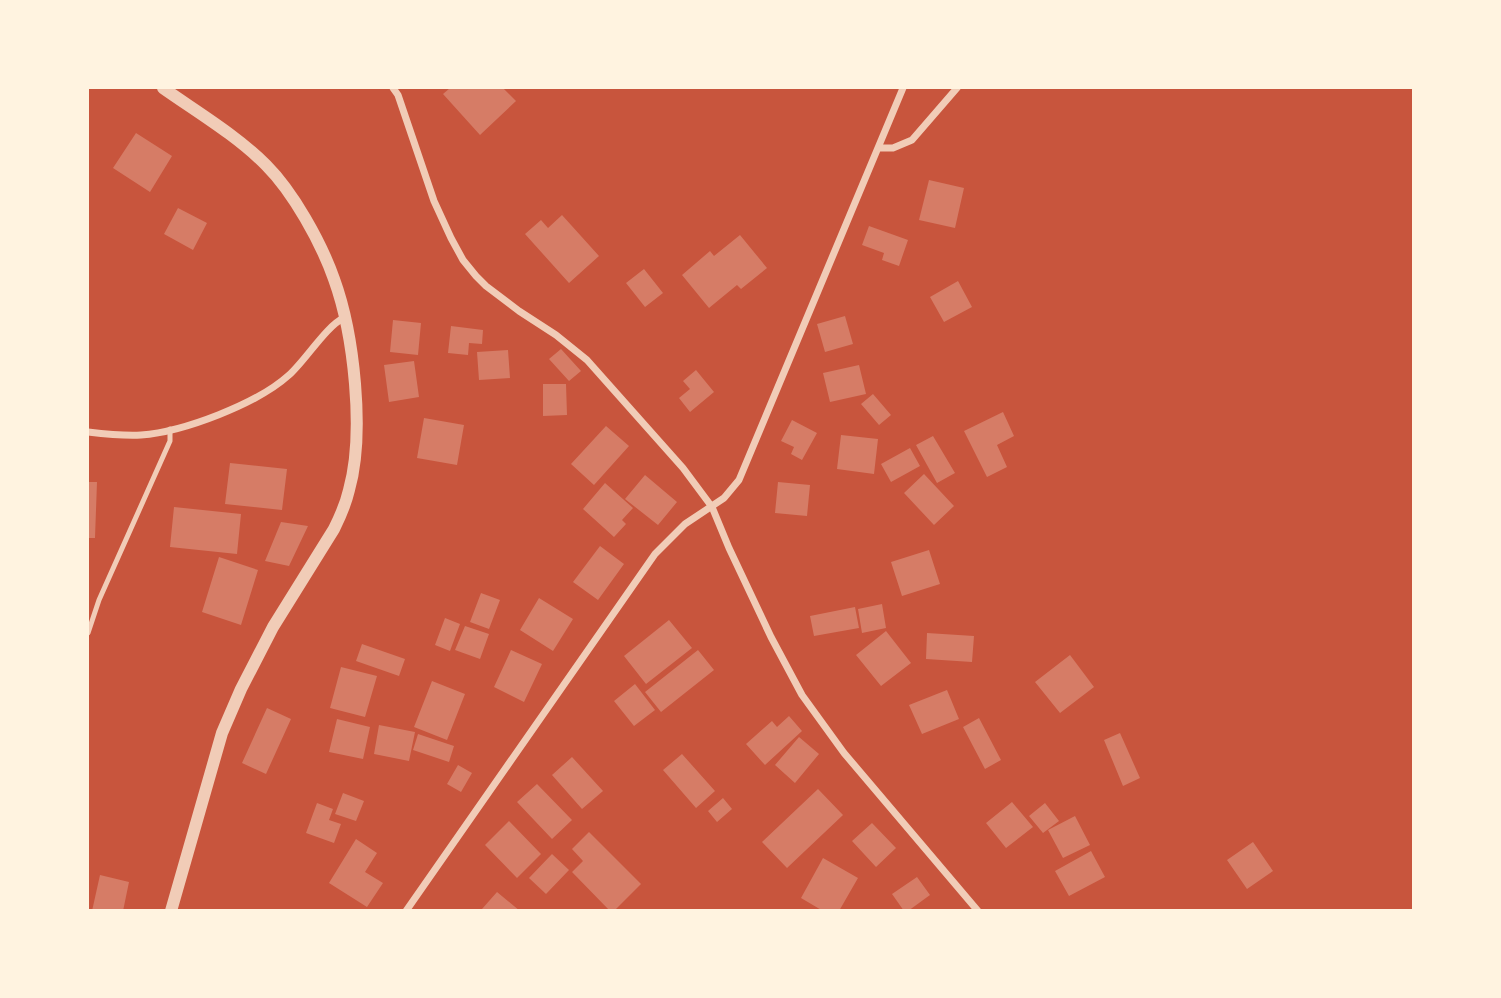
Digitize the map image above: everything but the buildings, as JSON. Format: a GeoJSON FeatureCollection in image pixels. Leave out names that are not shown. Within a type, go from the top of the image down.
{"type":"FeatureCollection","features":[{"type":"Feature","properties":{"kind":"street"},"geometry":{"type":"LineString","coordinates":[[163,88],[247,148],[267,166],[313,232],[334,279],[344,318],[354,377],[356,422],[354,468],[334,529],[273,627],[241,689],[219,743],[171,911]]}},
{"type":"Feature","properties":{"kind":"street"},"geometry":{"type":"LineString","coordinates":[[393,88],[398,95],[434,201],[451,239],[475,276],[587,360],[683,468],[712,507],[771,637],[802,695],[844,753],[978,911]]}},
{"type":"Feature","properties":{"kind":"street"},"geometry":{"type":"LineString","coordinates":[[406,911],[654,554],[685,524],[724,498],[739,480],[903,88]]}},
{"type":"Feature","properties":{"kind":"street"},"geometry":{"type":"LineString","coordinates":[[878,148],[892,148],[912,140],[957,88]]}},
{"type":"Feature","properties":{"kind":"street"},"geometry":{"type":"LineString","coordinates":[[88,432],[143,435],[191,424],[222,412],[278,384],[334,324],[344,318]]}},
{"type":"Feature","properties":{"kind":"lane"},"geometry":{"type":"LineString","coordinates":[[88,633],[99,600],[170,441],[170,429]]}}]}
